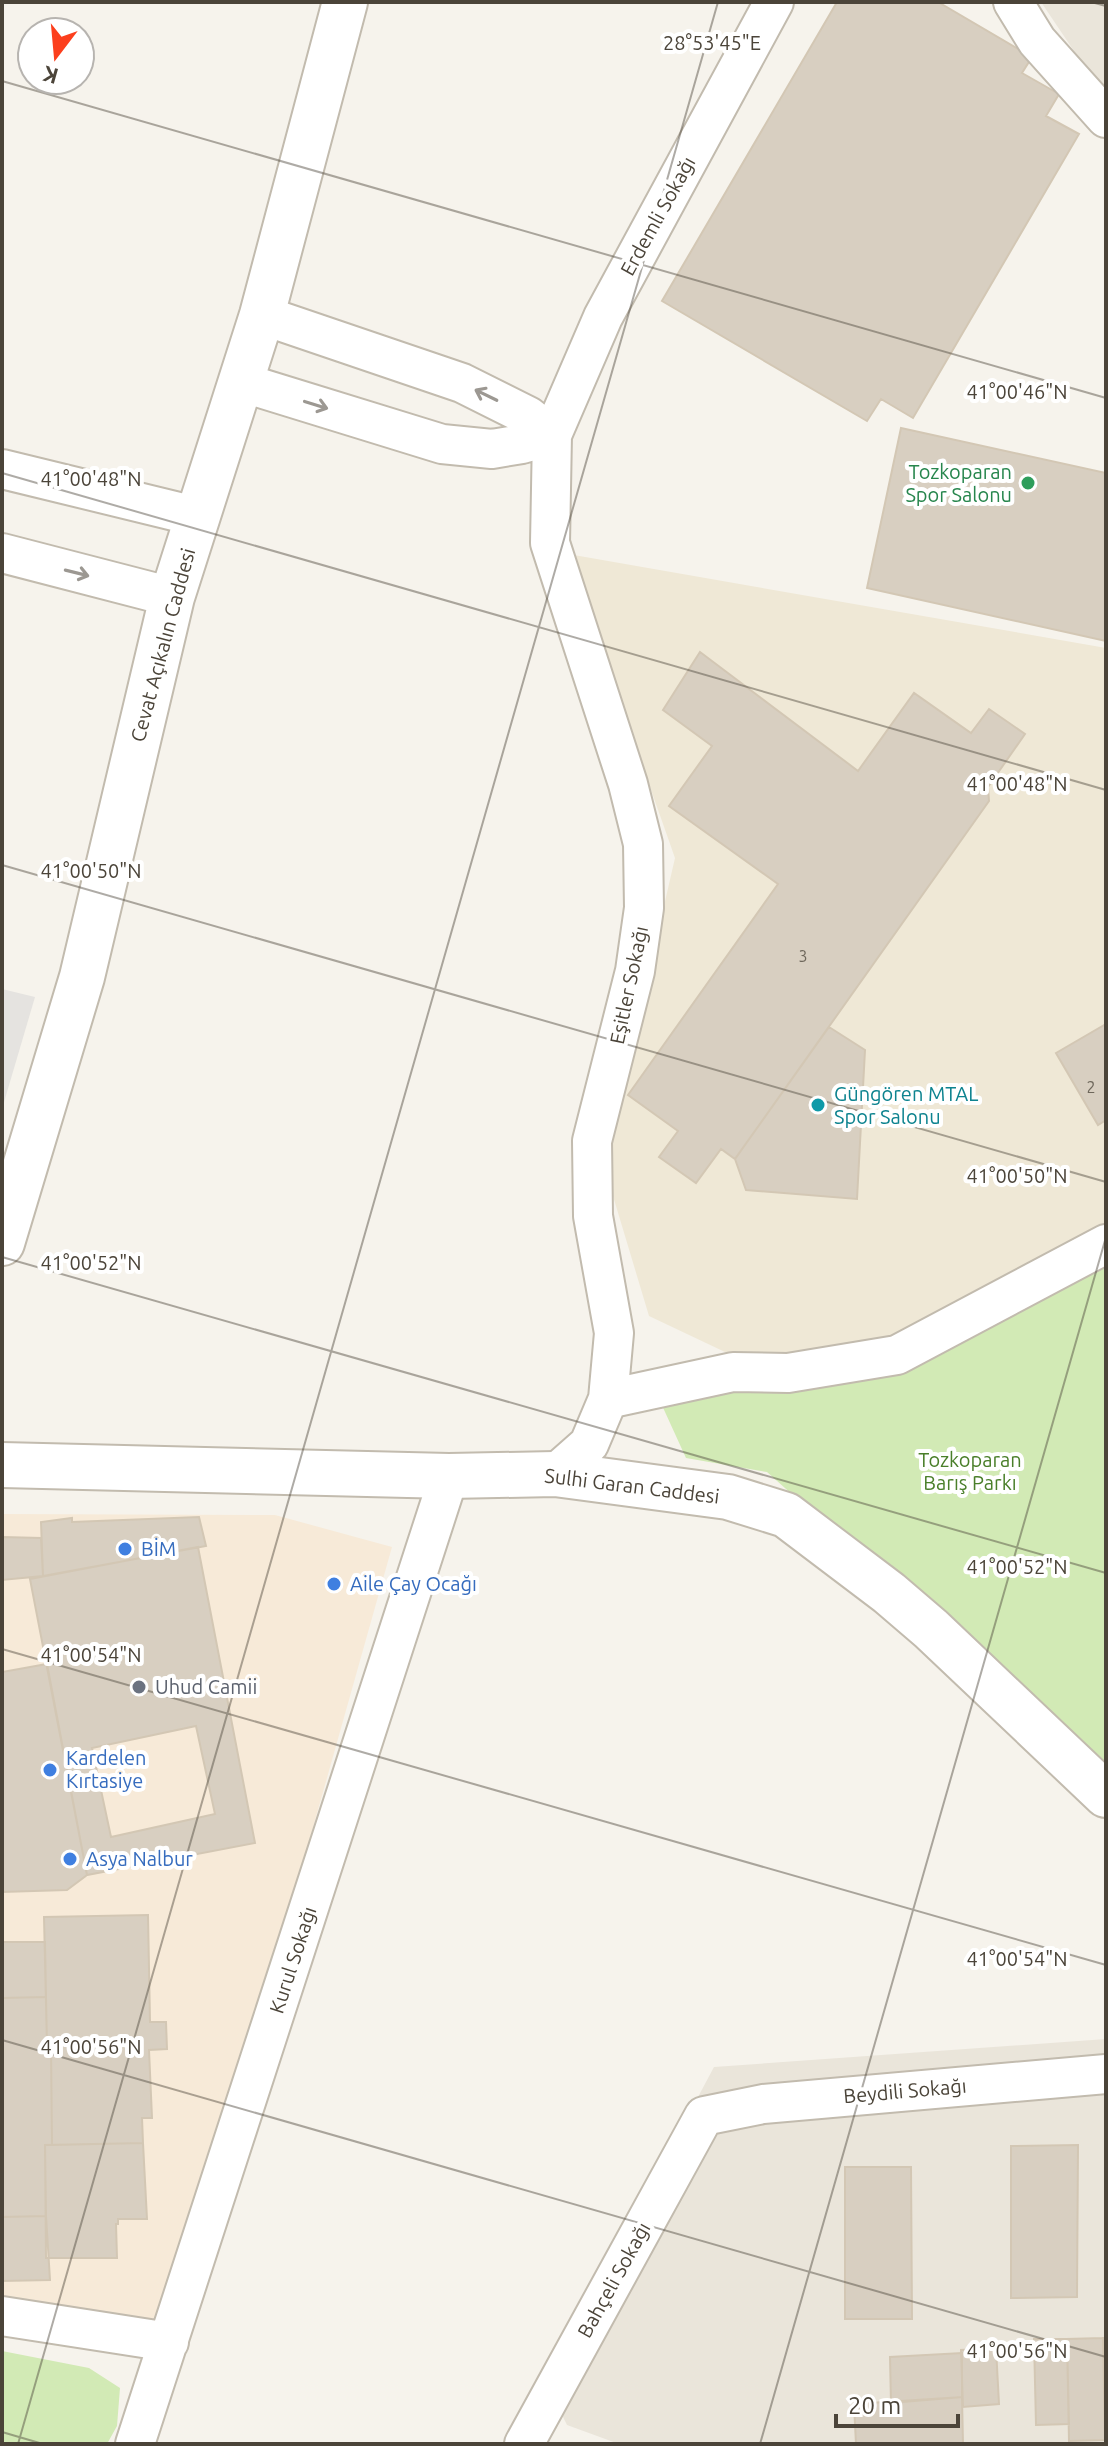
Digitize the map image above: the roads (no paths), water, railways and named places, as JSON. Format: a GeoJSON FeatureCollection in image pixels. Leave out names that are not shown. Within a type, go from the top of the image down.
{"type":"FeatureCollection","features":[{"type":"Feature","properties":{"kind":"street","name":"Cevat Açıkalın Caddesi"},"geometry":{"type":"LineString","coordinates":[[2,1243],[82,977],[172,597],[262,315],[345,2]]}},
{"type":"Feature","properties":{"kind":"street","name":"Erdemli Sokağı"},"geometry":{"type":"LineString","coordinates":[[552,435],[603,317],[774,2]]}},
{"type":"Feature","properties":{"kind":"street"},"geometry":{"type":"LineString","coordinates":[[1013,2],[1037,41],[1106,118]]}},
{"type":"Feature","properties":{"kind":"street"},"geometry":{"type":"LineString","coordinates":[[262,315],[462,383],[528,416],[552,435]]}},
{"type":"Feature","properties":{"kind":"street"},"geometry":{"type":"LineString","coordinates":[[241,382],[442,444],[492,449],[552,435]]}},
{"type":"Feature","properties":{"kind":"street","name":"Eşitler Sokağı"},"geometry":{"type":"LineString","coordinates":[[552,435],[550,543],[628,784],[643,844],[644,908],[635,971],[592,1141],[593,1216],[614,1333],[608,1399],[589,1444],[555,1474]]}},
{"type":"Feature","properties":{"kind":"street"},"geometry":{"type":"LineString","coordinates":[[2,469],[199,517]]}},
{"type":"Feature","properties":{"kind":"street"},"geometry":{"type":"LineString","coordinates":[[2,553],[172,597]]}},
{"type":"Feature","properties":{"kind":"street"},"geometry":{"type":"LineString","coordinates":[[608,1399],[733,1372],[788,1373],[897,1355],[1106,1244]]}},
{"type":"Feature","properties":{"kind":"street","name":"Sulhi Garan Caddesi"},"geometry":{"type":"LineString","coordinates":[[2,1465],[449,1476],[555,1474],[728,1497],[786,1515],[889,1593],[1106,1795]]}},
{"type":"Feature","properties":{"kind":"street","name":"Kurul Sokağı"},"geometry":{"type":"LineString","coordinates":[[135,2444],[449,1476]]}},
{"type":"Feature","properties":{"kind":"street","name":"Beydili Sokağı"},"geometry":{"type":"LineString","coordinates":[[704,2116],[763,2104],[1106,2074]]}},
{"type":"Feature","properties":{"kind":"street","name":"Bahçeli Sokağı"},"geometry":{"type":"LineString","coordinates":[[524,2444],[704,2116]]}},
{"type":"Feature","properties":{"kind":"street"},"geometry":{"type":"LineString","coordinates":[[2,2316],[169,2342]]}},
{"type":"Feature","properties":{"kind":"place","name":"Tozkoparan Spor Salonu"},"geometry":{"type":"Point","coordinates":[1028,483]}},
{"type":"Feature","properties":{"kind":"place","name":"Güngören MTAL Spor Salonu"},"geometry":{"type":"Point","coordinates":[818,1105]}},
{"type":"Feature","properties":{"kind":"place","name":"BİM"},"geometry":{"type":"Point","coordinates":[125,1549]}},
{"type":"Feature","properties":{"kind":"place","name":"Aile Çay Ocağı"},"geometry":{"type":"Point","coordinates":[334,1584]}},
{"type":"Feature","properties":{"kind":"place","name":"Uhud Camii"},"geometry":{"type":"Point","coordinates":[139,1687]}},
{"type":"Feature","properties":{"kind":"place","name":"Kardelen Kırtasiye"},"geometry":{"type":"Point","coordinates":[50,1770]}},
{"type":"Feature","properties":{"kind":"place","name":"Asya Nalbur"},"geometry":{"type":"Point","coordinates":[70,1859]}},
{"type":"Feature","properties":{"kind":"park label","name":"Tozkoparan Barış Parkı"},"geometry":{"type":"Point","coordinates":[970,1472]}}]}
